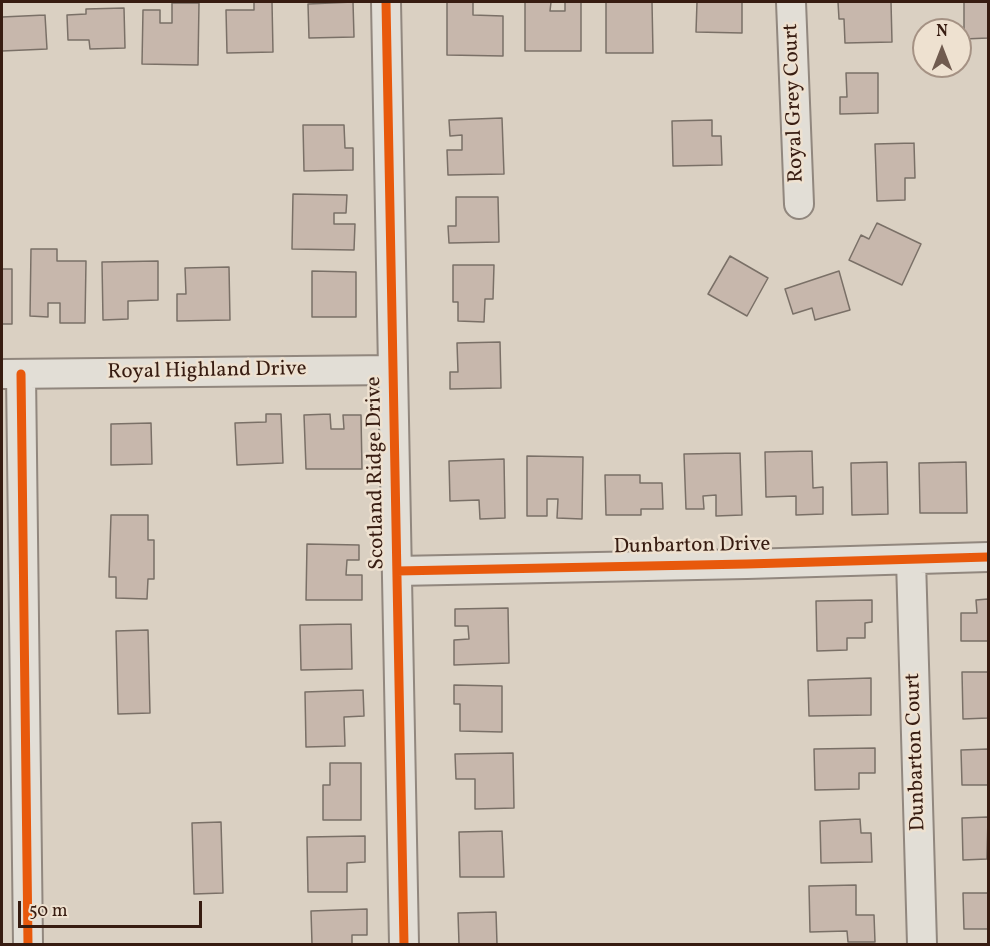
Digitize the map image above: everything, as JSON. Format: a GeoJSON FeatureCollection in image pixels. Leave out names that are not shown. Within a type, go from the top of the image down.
{"type":"FeatureCollection","features":[{"type":"Feature","properties":{"kind":"street","name":"Scotland Ridge Drive"},"geometry":{"type":"LineString","coordinates":[[386,2],[404,945]]}},
{"type":"Feature","properties":{"kind":"street","name":"Royal Grey Court"},"geometry":{"type":"LineString","coordinates":[[791,2],[799,204]]}},
{"type":"Feature","properties":{"kind":"street","name":"Royal Highland Drive"},"geometry":{"type":"LineString","coordinates":[[11,374],[393,370]]}},
{"type":"Feature","properties":{"kind":"street"},"geometry":{"type":"LineString","coordinates":[[11,374],[28,945]]}},
{"type":"Feature","properties":{"kind":"street","name":"Dunbarton Drive"},"geometry":{"type":"LineString","coordinates":[[397,571],[988,557]]}},
{"type":"Feature","properties":{"kind":"street","name":"Dunbarton Court"},"geometry":{"type":"LineString","coordinates":[[911,560],[922,945]]}},
{"type":"Feature","properties":{"kind":"building"},"geometry":{"type":"Polygon","coordinates":[[[254,2],[272,2],[273,52],[227,53],[226,10],[254,10],[254,2]]]}},
{"type":"Feature","properties":{"kind":"building"},"geometry":{"type":"Polygon","coordinates":[[[353,2],[354,37],[309,38],[308,4],[353,2]]]}},
{"type":"Feature","properties":{"kind":"building"},"geometry":{"type":"Polygon","coordinates":[[[447,2],[473,2],[473,15],[503,16],[503,56],[447,55],[447,2]]]}},
{"type":"Feature","properties":{"kind":"building"},"geometry":{"type":"Polygon","coordinates":[[[525,2],[551,2],[550,11],[565,11],[565,2],[581,2],[581,51],[525,51],[525,2]]]}},
{"type":"Feature","properties":{"kind":"building"},"geometry":{"type":"Polygon","coordinates":[[[606,2],[652,2],[653,53],[606,53],[606,2]]]}},
{"type":"Feature","properties":{"kind":"building"},"geometry":{"type":"Polygon","coordinates":[[[697,2],[742,2],[742,33],[696,32],[697,2]]]}},
{"type":"Feature","properties":{"kind":"building"},"geometry":{"type":"Polygon","coordinates":[[[838,2],[891,2],[892,42],[845,43],[844,19],[839,19],[838,2]]]}},
{"type":"Feature","properties":{"kind":"building"},"geometry":{"type":"Polygon","coordinates":[[[964,2],[988,2],[988,38],[972,39],[972,18],[964,18],[964,2]]]}},
{"type":"Feature","properties":{"kind":"building"},"geometry":{"type":"Polygon","coordinates":[[[172,3],[199,3],[198,65],[142,64],[143,10],[160,10],[160,23],[172,23],[172,3]]]}},
{"type":"Feature","properties":{"kind":"building"},"geometry":{"type":"Polygon","coordinates":[[[124,8],[125,48],[90,49],[89,40],[68,40],[67,15],[86,14],[86,9],[124,8]]]}},
{"type":"Feature","properties":{"kind":"building"},"geometry":{"type":"Polygon","coordinates":[[[45,15],[47,49],[2,51],[2,17],[45,15]]]}},
{"type":"Feature","properties":{"kind":"building"},"geometry":{"type":"Polygon","coordinates":[[[846,73],[878,73],[878,113],[840,114],[840,97],[847,97],[846,73]]]}},
{"type":"Feature","properties":{"kind":"building"},"geometry":{"type":"Polygon","coordinates":[[[502,118],[504,174],[448,175],[447,150],[462,150],[462,135],[450,136],[449,120],[502,118]]]}},
{"type":"Feature","properties":{"kind":"building"},"geometry":{"type":"Polygon","coordinates":[[[712,120],[712,136],[721,136],[722,165],[673,166],[672,121],[712,120]]]}},
{"type":"Feature","properties":{"kind":"building"},"geometry":{"type":"Polygon","coordinates":[[[303,125],[344,125],[345,148],[353,148],[353,170],[304,171],[303,125]]]}},
{"type":"Feature","properties":{"kind":"building"},"geometry":{"type":"Polygon","coordinates":[[[914,143],[915,178],[905,178],[905,200],[877,201],[875,144],[914,143]]]}},
{"type":"Feature","properties":{"kind":"building"},"geometry":{"type":"Polygon","coordinates":[[[293,194],[347,195],[346,213],[334,213],[334,224],[355,224],[354,250],[292,249],[293,194]]]}},
{"type":"Feature","properties":{"kind":"building"},"geometry":{"type":"Polygon","coordinates":[[[456,197],[498,197],[499,242],[449,243],[448,226],[456,226],[456,197]]]}},
{"type":"Feature","properties":{"kind":"building"},"geometry":{"type":"Polygon","coordinates":[[[877,223],[921,244],[902,285],[849,260],[861,235],[869,239],[877,223]]]}},
{"type":"Feature","properties":{"kind":"building"},"geometry":{"type":"Polygon","coordinates":[[[31,249],[57,249],[57,261],[86,261],[85,323],[60,323],[60,303],[48,303],[48,317],[30,316],[31,249]]]}},
{"type":"Feature","properties":{"kind":"building"},"geometry":{"type":"Polygon","coordinates":[[[730,256],[768,278],[747,316],[708,294],[730,256]]]}},
{"type":"Feature","properties":{"kind":"building"},"geometry":{"type":"Polygon","coordinates":[[[158,261],[158,300],[128,301],[128,319],[103,320],[102,262],[158,261]]]}},
{"type":"Feature","properties":{"kind":"building"},"geometry":{"type":"Polygon","coordinates":[[[453,265],[494,265],[493,299],[485,299],[484,322],[458,321],[458,302],[453,302],[453,265]]]}},
{"type":"Feature","properties":{"kind":"building"},"geometry":{"type":"Polygon","coordinates":[[[229,267],[230,320],[177,321],[177,294],[186,294],[185,268],[229,267]]]}},
{"type":"Feature","properties":{"kind":"building"},"geometry":{"type":"Polygon","coordinates":[[[2,269],[12,269],[12,324],[2,324],[2,269]]]}},
{"type":"Feature","properties":{"kind":"building"},"geometry":{"type":"Polygon","coordinates":[[[312,271],[356,272],[356,317],[312,317],[312,271]]]}},
{"type":"Feature","properties":{"kind":"building"},"geometry":{"type":"Polygon","coordinates":[[[839,271],[850,310],[815,320],[812,308],[793,314],[785,289],[839,271]]]}},
{"type":"Feature","properties":{"kind":"building"},"geometry":{"type":"Polygon","coordinates":[[[500,342],[501,388],[450,389],[450,372],[458,372],[457,343],[500,342]]]}},
{"type":"Feature","properties":{"kind":"building"},"geometry":{"type":"Polygon","coordinates":[[[266,414],[281,414],[283,463],[237,465],[235,423],[266,422],[266,414]]]}},
{"type":"Feature","properties":{"kind":"building"},"geometry":{"type":"Polygon","coordinates":[[[330,414],[331,429],[344,429],[343,415],[361,415],[362,469],[306,469],[304,415],[330,414]]]}},
{"type":"Feature","properties":{"kind":"building"},"geometry":{"type":"Polygon","coordinates":[[[151,423],[152,464],[111,465],[111,424],[151,423]]]}},
{"type":"Feature","properties":{"kind":"building"},"geometry":{"type":"Polygon","coordinates":[[[812,451],[813,488],[823,487],[823,514],[796,515],[796,496],[766,497],[765,452],[812,451]]]}},
{"type":"Feature","properties":{"kind":"building"},"geometry":{"type":"Polygon","coordinates":[[[740,453],[742,515],[716,516],[716,495],[703,496],[704,509],[686,509],[684,454],[740,453]]]}},
{"type":"Feature","properties":{"kind":"building"},"geometry":{"type":"Polygon","coordinates":[[[527,456],[583,457],[582,519],[557,518],[558,499],[547,499],[547,516],[527,516],[527,456]]]}},
{"type":"Feature","properties":{"kind":"building"},"geometry":{"type":"Polygon","coordinates":[[[504,459],[505,518],[480,519],[479,500],[450,501],[449,461],[504,459]]]}},
{"type":"Feature","properties":{"kind":"building"},"geometry":{"type":"Polygon","coordinates":[[[887,462],[888,514],[852,515],[851,463],[887,462]]]}},
{"type":"Feature","properties":{"kind":"building"},"geometry":{"type":"Polygon","coordinates":[[[966,462],[967,513],[920,513],[919,463],[966,462]]]}},
{"type":"Feature","properties":{"kind":"building"},"geometry":{"type":"Polygon","coordinates":[[[605,475],[640,475],[640,483],[662,483],[663,509],[641,509],[641,515],[606,515],[605,475]]]}},
{"type":"Feature","properties":{"kind":"building"},"geometry":{"type":"Polygon","coordinates":[[[111,515],[148,515],[148,540],[154,540],[154,579],[148,579],[147,599],[116,598],[116,577],[109,577],[111,515]]]}},
{"type":"Feature","properties":{"kind":"building"},"geometry":{"type":"Polygon","coordinates":[[[307,544],[359,545],[359,560],[347,560],[346,575],[362,575],[362,600],[306,600],[307,544]]]}},
{"type":"Feature","properties":{"kind":"building"},"geometry":{"type":"Polygon","coordinates":[[[988,599],[988,641],[961,641],[961,613],[977,613],[976,600],[988,599]]]}},
{"type":"Feature","properties":{"kind":"building"},"geometry":{"type":"Polygon","coordinates":[[[872,600],[872,622],[865,623],[865,638],[847,638],[847,650],[817,651],[816,601],[872,600]]]}},
{"type":"Feature","properties":{"kind":"building"},"geometry":{"type":"Polygon","coordinates":[[[508,608],[509,663],[454,665],[454,640],[469,639],[468,626],[455,626],[455,609],[508,608]]]}},
{"type":"Feature","properties":{"kind":"building"},"geometry":{"type":"Polygon","coordinates":[[[351,624],[352,669],[301,670],[300,625],[351,624]]]}},
{"type":"Feature","properties":{"kind":"building"},"geometry":{"type":"Polygon","coordinates":[[[148,630],[150,713],[118,714],[116,631],[148,630]]]}},
{"type":"Feature","properties":{"kind":"building"},"geometry":{"type":"Polygon","coordinates":[[[962,672],[988,672],[988,718],[963,719],[962,672]]]}},
{"type":"Feature","properties":{"kind":"building"},"geometry":{"type":"Polygon","coordinates":[[[871,678],[871,715],[809,716],[808,680],[871,678]]]}},
{"type":"Feature","properties":{"kind":"building"},"geometry":{"type":"Polygon","coordinates":[[[454,685],[502,686],[502,732],[460,731],[460,704],[454,704],[454,685]]]}},
{"type":"Feature","properties":{"kind":"building"},"geometry":{"type":"Polygon","coordinates":[[[363,690],[364,716],[344,717],[345,746],[306,747],[305,692],[363,690]]]}},
{"type":"Feature","properties":{"kind":"building"},"geometry":{"type":"Polygon","coordinates":[[[875,748],[875,773],[859,773],[859,789],[815,790],[814,749],[875,748]]]}},
{"type":"Feature","properties":{"kind":"building"},"geometry":{"type":"Polygon","coordinates":[[[988,749],[988,785],[962,785],[961,750],[988,749]]]}},
{"type":"Feature","properties":{"kind":"building"},"geometry":{"type":"Polygon","coordinates":[[[513,753],[514,808],[475,809],[475,779],[456,779],[455,754],[513,753]]]}},
{"type":"Feature","properties":{"kind":"building"},"geometry":{"type":"Polygon","coordinates":[[[330,763],[361,763],[361,820],[323,820],[323,785],[330,785],[330,763]]]}},
{"type":"Feature","properties":{"kind":"building"},"geometry":{"type":"Polygon","coordinates":[[[988,817],[987,859],[963,860],[962,818],[988,817]]]}},
{"type":"Feature","properties":{"kind":"building"},"geometry":{"type":"Polygon","coordinates":[[[860,819],[861,833],[871,833],[872,862],[821,863],[820,821],[860,819]]]}},
{"type":"Feature","properties":{"kind":"building"},"geometry":{"type":"Polygon","coordinates":[[[221,822],[223,893],[194,894],[192,823],[221,822]]]}},
{"type":"Feature","properties":{"kind":"building"},"geometry":{"type":"Polygon","coordinates":[[[502,831],[504,877],[460,877],[459,832],[502,831]]]}},
{"type":"Feature","properties":{"kind":"building"},"geometry":{"type":"Polygon","coordinates":[[[365,836],[365,862],[347,863],[347,892],[308,892],[307,837],[365,836]]]}},
{"type":"Feature","properties":{"kind":"building"},"geometry":{"type":"Polygon","coordinates":[[[856,885],[856,915],[874,915],[875,942],[848,942],[847,931],[810,932],[809,886],[856,885]]]}},
{"type":"Feature","properties":{"kind":"building"},"geometry":{"type":"Polygon","coordinates":[[[963,893],[988,893],[988,929],[964,929],[963,893]]]}},
{"type":"Feature","properties":{"kind":"building"},"geometry":{"type":"Polygon","coordinates":[[[367,909],[367,935],[352,935],[352,944],[312,944],[311,911],[367,909]]]}},
{"type":"Feature","properties":{"kind":"building"},"geometry":{"type":"Polygon","coordinates":[[[496,912],[497,944],[459,944],[458,913],[496,912]]]}},
{"type":"Feature","properties":{"kind":"cycle path"},"geometry":{"type":"LineString","coordinates":[[386,2],[404,944]]}},
{"type":"Feature","properties":{"kind":"cycle path"},"geometry":{"type":"LineString","coordinates":[[21,374],[28,944]]}},
{"type":"Feature","properties":{"kind":"cycle path"},"geometry":{"type":"LineString","coordinates":[[397,571],[988,557]]}}]}
